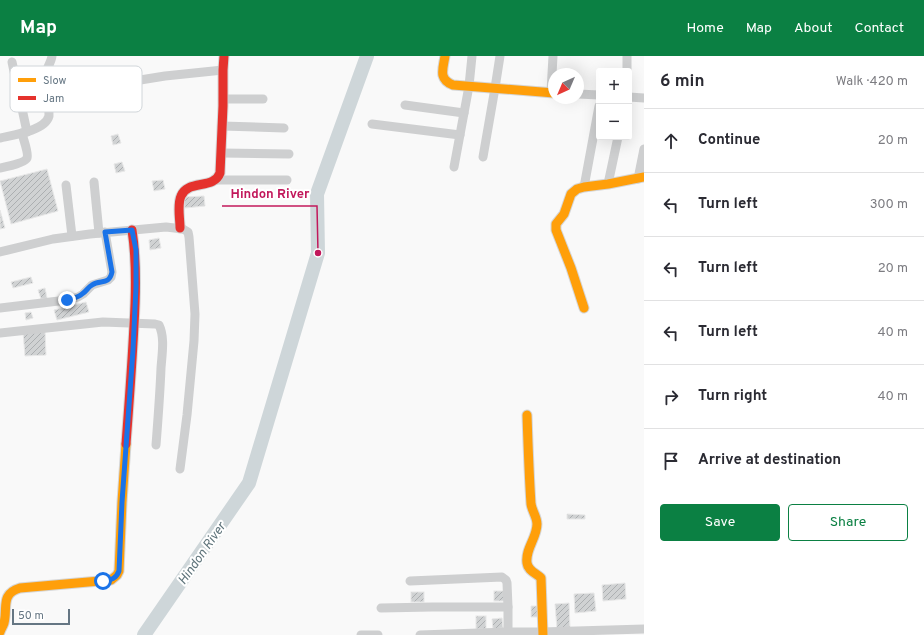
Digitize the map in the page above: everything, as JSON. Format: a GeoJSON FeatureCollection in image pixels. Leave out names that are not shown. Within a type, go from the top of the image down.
{"type":"FeatureCollection","features":[{"type":"Feature","properties":{"kind":"street"},"geometry":{"type":"LineString","coordinates":[[48,66],[52,56]]}},
{"type":"Feature","properties":{"kind":"street"},"geometry":{"type":"LineString","coordinates":[[216,180],[220,173],[222,152],[224,56]]}},
{"type":"Feature","properties":{"kind":"street"},"geometry":{"type":"LineString","coordinates":[[445,56],[442,76],[447,83],[453,85],[548,92]]}},
{"type":"Feature","properties":{"kind":"street"},"geometry":{"type":"LineString","coordinates":[[454,167],[469,86],[472,56]]}},
{"type":"Feature","properties":{"kind":"street"},"geometry":{"type":"LineString","coordinates":[[483,157],[500,56]]}},
{"type":"Feature","properties":{"kind":"street"},"geometry":{"type":"LineString","coordinates":[[553,56],[553,68]]}},
{"type":"Feature","properties":{"kind":"street"},"geometry":{"type":"LineString","coordinates":[[626,56],[627,68]]}},
{"type":"Feature","properties":{"kind":"street"},"geometry":{"type":"LineString","coordinates":[[12,62],[13,66]]}},
{"type":"Feature","properties":{"kind":"street"},"geometry":{"type":"LineString","coordinates":[[142,80],[223,70]]}},
{"type":"Feature","properties":{"kind":"street"},"geometry":{"type":"LineString","coordinates":[[584,94],[596,95]]}},
{"type":"Feature","properties":{"kind":"street"},"geometry":{"type":"LineString","coordinates":[[632,97],[644,98]]}},
{"type":"Feature","properties":{"kind":"street"},"geometry":{"type":"LineString","coordinates":[[223,100],[263,99]]}},
{"type":"Feature","properties":{"kind":"street"},"geometry":{"type":"LineString","coordinates":[[405,105],[464,113]]}},
{"type":"Feature","properties":{"kind":"street"},"geometry":{"type":"LineString","coordinates":[[0,168],[25,161],[27,158],[21,112]]}},
{"type":"Feature","properties":{"kind":"street"},"geometry":{"type":"LineString","coordinates":[[0,138],[40,127],[49,117],[49,112]]}},
{"type":"Feature","properties":{"kind":"street"},"geometry":{"type":"LineString","coordinates":[[584,187],[596,122]]}},
{"type":"Feature","properties":{"kind":"street"},"geometry":{"type":"LineString","coordinates":[[372,124],[460,135]]}},
{"type":"Feature","properties":{"kind":"street"},"geometry":{"type":"LineString","coordinates":[[222,126],[284,128]]}},
{"type":"Feature","properties":{"kind":"street"},"geometry":{"type":"LineString","coordinates":[[608,184],[617,140]]}},
{"type":"Feature","properties":{"kind":"street"},"geometry":{"type":"LineString","coordinates":[[584,308],[571,268],[556,230],[556,224],[564,214],[571,194],[577,189],[641,178],[644,149]]}},
{"type":"Feature","properties":{"kind":"street"},"geometry":{"type":"LineString","coordinates":[[222,152],[289,154]]}},
{"type":"Feature","properties":{"kind":"street"},"geometry":{"type":"LineString","coordinates":[[180,228],[180,201],[182,195],[190,187],[216,180],[287,180]]}},
{"type":"Feature","properties":{"kind":"street"},"geometry":{"type":"LineString","coordinates":[[0,308],[67,300],[78,297],[92,285],[108,280],[111,277],[112,272],[102,233],[94,182]]}},
{"type":"Feature","properties":{"kind":"street"},"geometry":{"type":"LineString","coordinates":[[66,185],[72,236]]}},
{"type":"Feature","properties":{"kind":"street"},"geometry":{"type":"LineString","coordinates":[[0,252],[72,236],[166,227],[180,228],[188,232],[195,314],[192,372],[180,469]]}},
{"type":"Feature","properties":{"kind":"street"},"geometry":{"type":"LineString","coordinates":[[0,632],[4,623],[7,598],[13,590],[41,585],[111,580],[119,571],[136,287],[136,250],[132,230]]}},
{"type":"Feature","properties":{"kind":"street"},"geometry":{"type":"LineString","coordinates":[[0,333],[102,322],[159,325],[163,339],[156,445]]}},
{"type":"Feature","properties":{"kind":"street"},"geometry":{"type":"LineString","coordinates":[[527,415],[531,498],[537,528],[527,556],[527,563],[530,570],[539,575],[541,578],[543,634]]}},
{"type":"Feature","properties":{"kind":"street"},"geometry":{"type":"LineString","coordinates":[[410,581],[502,577],[507,583],[508,632]]}},
{"type":"Feature","properties":{"kind":"street"},"geometry":{"type":"LineString","coordinates":[[381,608],[508,607]]}},
{"type":"Feature","properties":{"kind":"street"},"geometry":{"type":"LineString","coordinates":[[420,635],[508,632],[543,634],[644,629]]}},
{"type":"Feature","properties":{"kind":"street"},"geometry":{"type":"LineString","coordinates":[[361,635],[378,635]]}},
{"type":"Feature","properties":{"kind":"building"},"geometry":{"type":"Polygon","coordinates":[[[118,134],[121,143],[113,145],[111,136],[118,134]]]}},
{"type":"Feature","properties":{"kind":"building"},"geometry":{"type":"Polygon","coordinates":[[[122,162],[125,171],[116,173],[114,164],[122,162]]]}},
{"type":"Feature","properties":{"kind":"building"},"geometry":{"type":"Polygon","coordinates":[[[47,169],[58,211],[11,224],[0,181],[47,169]]]}},
{"type":"Feature","properties":{"kind":"building"},"geometry":{"type":"Polygon","coordinates":[[[163,180],[165,189],[154,191],[152,181],[163,180]]]}},
{"type":"Feature","properties":{"kind":"building"},"geometry":{"type":"Polygon","coordinates":[[[204,196],[205,206],[185,208],[184,197],[204,196]]]}},
{"type":"Feature","properties":{"kind":"building"},"geometry":{"type":"Polygon","coordinates":[[[0,210],[5,228],[0,229],[0,210]]]}},
{"type":"Feature","properties":{"kind":"building"},"geometry":{"type":"Polygon","coordinates":[[[159,238],[161,248],[150,250],[149,240],[159,238]]]}},
{"type":"Feature","properties":{"kind":"building"},"geometry":{"type":"Polygon","coordinates":[[[31,277],[33,283],[13,288],[11,282],[31,277]]]}},
{"type":"Feature","properties":{"kind":"building"},"geometry":{"type":"Polygon","coordinates":[[[45,288],[47,298],[41,299],[38,290],[45,288]]]}},
{"type":"Feature","properties":{"kind":"building"},"geometry":{"type":"Polygon","coordinates":[[[86,302],[89,312],[57,320],[54,310],[86,302]]]}},
{"type":"Feature","properties":{"kind":"building"},"geometry":{"type":"Polygon","coordinates":[[[31,312],[33,318],[26,320],[25,313],[31,312]]]}},
{"type":"Feature","properties":{"kind":"building"},"geometry":{"type":"Polygon","coordinates":[[[45,331],[46,355],[25,356],[23,332],[45,331]]]}},
{"type":"Feature","properties":{"kind":"building"},"geometry":{"type":"Polygon","coordinates":[[[567,514],[585,515],[585,519],[567,519],[567,514]]]}},
{"type":"Feature","properties":{"kind":"building"},"geometry":{"type":"Polygon","coordinates":[[[625,583],[626,599],[603,601],[602,585],[625,583]]]}},
{"type":"Feature","properties":{"kind":"building"},"geometry":{"type":"Polygon","coordinates":[[[494,591],[506,591],[506,601],[494,601],[494,591]]]}},
{"type":"Feature","properties":{"kind":"building"},"geometry":{"type":"Polygon","coordinates":[[[411,592],[424,592],[424,602],[411,602],[411,592]]]}},
{"type":"Feature","properties":{"kind":"building"},"geometry":{"type":"Polygon","coordinates":[[[594,593],[596,611],[575,613],[574,594],[594,593]]]}},
{"type":"Feature","properties":{"kind":"building"},"geometry":{"type":"Polygon","coordinates":[[[569,603],[570,628],[557,629],[555,604],[569,603]]]}},
{"type":"Feature","properties":{"kind":"building"},"geometry":{"type":"Polygon","coordinates":[[[531,606],[542,606],[541,617],[531,617],[531,606]]]}},
{"type":"Feature","properties":{"kind":"building"},"geometry":{"type":"Polygon","coordinates":[[[476,616],[486,616],[486,629],[476,629],[476,616]]]}},
{"type":"Feature","properties":{"kind":"building"},"geometry":{"type":"Polygon","coordinates":[[[502,618],[503,628],[493,629],[492,619],[502,618]]]}},
{"type":"Feature","properties":{"kind":"waterway","name":"Hindon River"},"geometry":{"type":"LineString","coordinates":[[144,635],[249,483],[318,253],[317,194],[367,56]]}},
{"type":"Feature","properties":{"kind":"traffic: slow"},"geometry":{"type":"LineString","coordinates":[[445,56],[443,77],[448,83],[453,85],[548,93]]}},
{"type":"Feature","properties":{"kind":"traffic: slow"},"geometry":{"type":"LineString","coordinates":[[584,308],[571,268],[556,230],[556,224],[564,214],[571,194],[577,189],[644,177]]}},
{"type":"Feature","properties":{"kind":"traffic: slow"},"geometry":{"type":"LineString","coordinates":[[527,415],[531,504],[537,524],[528,553],[527,563],[531,570],[541,578],[543,635]]}},
{"type":"Feature","properties":{"kind":"traffic: slow"},"geometry":{"type":"LineString","coordinates":[[0,632],[4,623],[7,598],[10,594],[20,588],[111,580],[117,575],[119,571],[126,444]]}},
{"type":"Feature","properties":{"kind":"traffic: jam"},"geometry":{"type":"LineString","coordinates":[[180,228],[179,203],[184,191],[212,181],[217,178],[220,173],[224,56]]}},
{"type":"Feature","properties":{"kind":"traffic: jam"},"geometry":{"type":"LineString","coordinates":[[126,444],[136,278],[132,230]]}},
{"type":"Feature","properties":{"kind":"place","name":"Hindon River"},"geometry":{"type":"Point","coordinates":[318,253]}},
{"type":"Feature","properties":{"kind":"route"},"geometry":{"type":"LineString","coordinates":[[67,300],[78,297],[95,283],[103,282],[111,277],[112,272],[105,232],[132,230],[136,250],[136,287],[119,571],[114,579],[103,581]]}}]}
